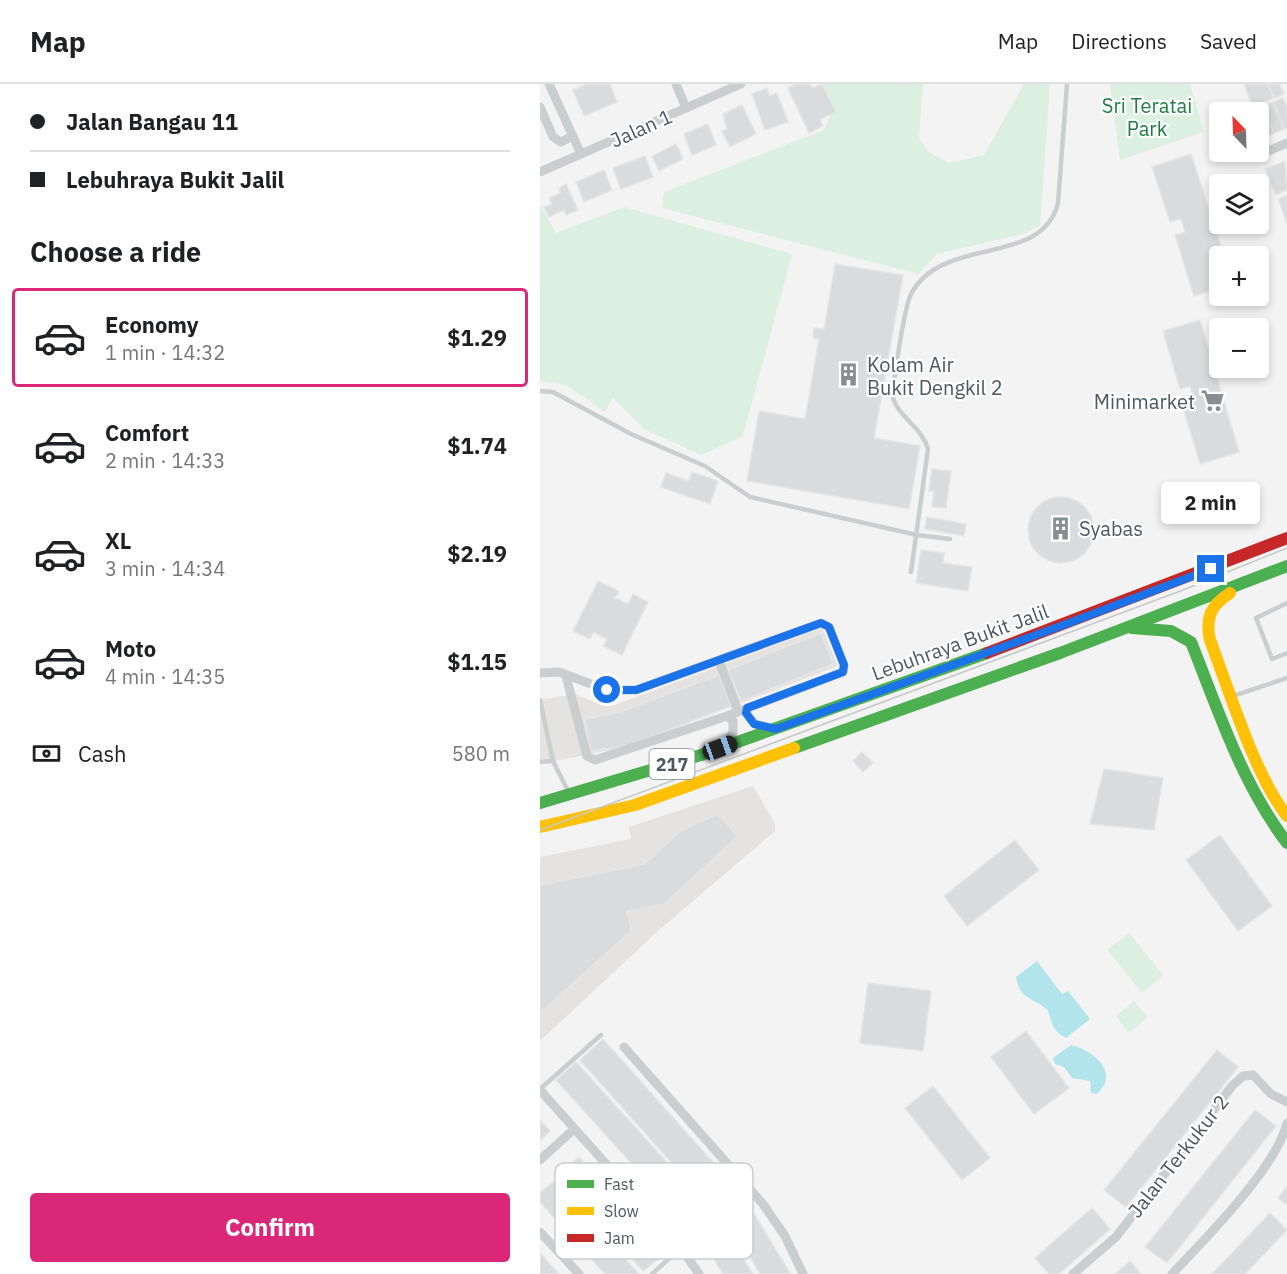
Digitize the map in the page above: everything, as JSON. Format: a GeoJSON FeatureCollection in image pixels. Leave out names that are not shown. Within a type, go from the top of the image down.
{"type":"FeatureCollection","features":[{"type":"Feature","properties":{"kind":"main road","name":"Lebuhraya Bukit Jalil"},"geometry":{"type":"LineString","coordinates":[[540,802],[624,781],[776,729],[1069,623],[1287,538]]}},
{"type":"Feature","properties":{"kind":"main road","name":"217"},"geometry":{"type":"LineString","coordinates":[[540,826],[635,805],[1128,628],[1287,566]]}},
{"type":"Feature","properties":{"kind":"main road"},"geometry":{"type":"LineString","coordinates":[[1253,580],[1219,600],[1211,608],[1206,620],[1210,640],[1267,785],[1287,816]]}},
{"type":"Feature","properties":{"kind":"main road"},"geometry":{"type":"LineString","coordinates":[[1128,628],[1169,629],[1183,634],[1191,642],[1251,792],[1287,843]]}},
{"type":"Feature","properties":{"kind":"main road"},"geometry":{"type":"LineString","coordinates":[[1215,703],[1231,696]]}},
{"type":"Feature","properties":{"kind":"street"},"geometry":{"type":"LineString","coordinates":[[549,84],[581,154]]}},
{"type":"Feature","properties":{"kind":"street"},"geometry":{"type":"LineString","coordinates":[[676,84],[686,108]]}},
{"type":"Feature","properties":{"kind":"street","name":"Jalan 1"},"geometry":{"type":"LineString","coordinates":[[540,172],[741,84]]}},
{"type":"Feature","properties":{"kind":"street"},"geometry":{"type":"LineString","coordinates":[[540,107],[553,137],[561,141],[573,136]]}},
{"type":"Feature","properties":{"kind":"street"},"geometry":{"type":"LineString","coordinates":[[1269,151],[1287,143]]}},
{"type":"Feature","properties":{"kind":"street"},"geometry":{"type":"LineString","coordinates":[[540,673],[560,672],[607,690],[636,690],[821,623],[829,627],[844,665],[843,672],[727,716],[596,760],[589,759],[566,676]]}},
{"type":"Feature","properties":{"kind":"street"},"geometry":{"type":"LineString","coordinates":[[719,661],[743,709],[754,724],[776,729]]}},
{"type":"Feature","properties":{"kind":"street"},"geometry":{"type":"LineString","coordinates":[[720,748],[733,733],[733,722],[727,716]]}},
{"type":"Feature","properties":{"kind":"street"},"geometry":{"type":"LineString","coordinates":[[624,1047],[726,1163]]}},
{"type":"Feature","properties":{"kind":"street","name":"Jalan Terkukur 2"},"geometry":{"type":"LineString","coordinates":[[1073,1274],[1116,1237],[1232,1086],[1243,1076],[1253,1075],[1271,1094],[1287,1102]]}},
{"type":"Feature","properties":{"kind":"street"},"geometry":{"type":"LineString","coordinates":[[540,1089],[603,1163]]}},
{"type":"Feature","properties":{"kind":"street"},"geometry":{"type":"LineString","coordinates":[[1172,1274],[1248,1189],[1284,1134],[1287,1123]]}},
{"type":"Feature","properties":{"kind":"street"},"geometry":{"type":"LineString","coordinates":[[540,1160],[573,1130]]}},
{"type":"Feature","properties":{"kind":"street"},"geometry":{"type":"LineString","coordinates":[[753,1193],[785,1236],[803,1274]]}},
{"type":"Feature","properties":{"kind":"street"},"geometry":{"type":"LineString","coordinates":[[540,1232],[555,1248]]}},
{"type":"Feature","properties":{"kind":"street"},"geometry":{"type":"LineString","coordinates":[[565,1259],[579,1274]]}},
{"type":"Feature","properties":{"kind":"street"},"geometry":{"type":"LineString","coordinates":[[689,1259],[699,1274]]}},
{"type":"Feature","properties":{"kind":"lane"},"geometry":{"type":"LineString","coordinates":[[911,572],[928,449],[925,439],[894,404],[892,393],[910,295],[926,274],[938,265],[1017,242],[1048,226],[1055,217],[1067,84]]}},
{"type":"Feature","properties":{"kind":"lane"},"geometry":{"type":"LineString","coordinates":[[540,391],[553,392],[631,434],[705,466],[750,497],[917,536],[950,539]]}},
{"type":"Feature","properties":{"kind":"lane"},"geometry":{"type":"LineString","coordinates":[[1287,603],[1256,618],[1272,658],[1287,653]]}},
{"type":"Feature","properties":{"kind":"lane"},"geometry":{"type":"LineString","coordinates":[[1231,696],[1287,678]]}},
{"type":"Feature","properties":{"kind":"lane"},"geometry":{"type":"LineString","coordinates":[[540,700],[543,702],[553,761],[570,796]]}},
{"type":"Feature","properties":{"kind":"lane"},"geometry":{"type":"LineString","coordinates":[[540,762],[553,761]]}},
{"type":"Feature","properties":{"kind":"lane"},"geometry":{"type":"LineString","coordinates":[[540,1089],[601,1035]]}},
{"type":"Feature","properties":{"kind":"lane"},"geometry":{"type":"LineString","coordinates":[[652,1274],[669,1259]]}},
{"type":"Feature","properties":{"kind":"shaded area"},"geometry":{"type":"Polygon","coordinates":[[[822,628],[838,666],[626,747],[540,764],[540,700],[575,694],[596,703],[615,705],[822,628]]]}},
{"type":"Feature","properties":{"kind":"shaded area"},"geometry":{"type":"Polygon","coordinates":[[[753,786],[775,823],[775,831],[659,930],[540,1041],[540,857],[631,839],[629,827],[753,786]]]}},
{"type":"Feature","properties":{"kind":"green space"},"geometry":{"type":"Polygon","coordinates":[[[823,84],[923,84],[919,139],[929,152],[949,163],[984,155],[1024,84],[1050,84],[1040,226],[1026,233],[937,254],[919,274],[662,208],[664,192],[824,130],[833,109],[823,84]]]}},
{"type":"Feature","properties":{"kind":"green space","name":"Sri Teratai Park"},"geometry":{"type":"Polygon","coordinates":[[[1110,84],[1190,84],[1204,132],[1120,160],[1110,84]]]}},
{"type":"Feature","properties":{"kind":"green space"},"geometry":{"type":"Polygon","coordinates":[[[540,204],[556,233],[624,207],[792,254],[743,436],[701,455],[644,429],[613,398],[605,412],[566,385],[540,381],[540,204]]]}},
{"type":"Feature","properties":{"kind":"green space"},"geometry":{"type":"Polygon","coordinates":[[[1129,933],[1163,975],[1142,993],[1107,950],[1129,933]]]}},
{"type":"Feature","properties":{"kind":"green space"},"geometry":{"type":"Polygon","coordinates":[[[1134,1001],[1148,1017],[1129,1033],[1116,1016],[1134,1001]]]}},
{"type":"Feature","properties":{"kind":"water"},"geometry":{"type":"Polygon","coordinates":[[[1037,961],[1062,994],[1068,991],[1090,1019],[1066,1038],[1053,1026],[1047,1009],[1027,997],[1018,984],[1016,977],[1037,961]]]}},
{"type":"Feature","properties":{"kind":"water"},"geometry":{"type":"Polygon","coordinates":[[[1071,1045],[1088,1052],[1101,1063],[1106,1078],[1104,1086],[1097,1094],[1091,1093],[1090,1081],[1072,1078],[1064,1067],[1055,1064],[1053,1058],[1071,1045]]]}},
{"type":"Feature","properties":{"kind":"building"},"geometry":{"type":"Polygon","coordinates":[[[587,84],[610,84],[617,102],[584,116],[573,90],[587,84]]]}},
{"type":"Feature","properties":{"kind":"building"},"geometry":{"type":"Polygon","coordinates":[[[796,84],[810,84],[812,88],[822,84],[836,112],[820,119],[823,126],[809,133],[788,88],[796,84]]]}},
{"type":"Feature","properties":{"kind":"building"},"geometry":{"type":"Polygon","coordinates":[[[1244,84],[1268,84],[1274,98],[1265,102],[1251,102],[1244,84]]]}},
{"type":"Feature","properties":{"kind":"building"},"geometry":{"type":"Polygon","coordinates":[[[1268,84],[1280,84],[1284,94],[1274,98],[1268,84]]]}},
{"type":"Feature","properties":{"kind":"building"},"geometry":{"type":"Polygon","coordinates":[[[767,88],[769,96],[777,93],[788,122],[765,130],[752,94],[767,88]]]}},
{"type":"Feature","properties":{"kind":"building"},"geometry":{"type":"Polygon","coordinates":[[[1283,98],[1287,107],[1287,128],[1284,129],[1273,102],[1283,98]]]}},
{"type":"Feature","properties":{"kind":"building"},"geometry":{"type":"Polygon","coordinates":[[[1273,102],[1284,129],[1274,133],[1269,121],[1269,104],[1273,102]]]}},
{"type":"Feature","properties":{"kind":"building"},"geometry":{"type":"Polygon","coordinates":[[[742,105],[756,134],[730,147],[722,131],[727,129],[723,114],[742,105]]]}},
{"type":"Feature","properties":{"kind":"building"},"geometry":{"type":"Polygon","coordinates":[[[1269,121],[1274,133],[1269,136],[1269,121]]]}},
{"type":"Feature","properties":{"kind":"building"},"geometry":{"type":"Polygon","coordinates":[[[708,124],[716,145],[692,155],[684,134],[708,124]]]}},
{"type":"Feature","properties":{"kind":"building"},"geometry":{"type":"Polygon","coordinates":[[[676,144],[683,159],[659,171],[652,156],[676,144]]]}},
{"type":"Feature","properties":{"kind":"building"},"geometry":{"type":"Polygon","coordinates":[[[1191,154],[1209,210],[1209,234],[1217,234],[1221,246],[1209,246],[1209,291],[1194,296],[1175,235],[1185,232],[1181,219],[1170,222],[1152,167],[1191,154]]]}},
{"type":"Feature","properties":{"kind":"building"},"geometry":{"type":"Polygon","coordinates":[[[645,156],[653,177],[621,189],[613,168],[645,156]]]}},
{"type":"Feature","properties":{"kind":"building"},"geometry":{"type":"Polygon","coordinates":[[[1285,161],[1287,190],[1276,195],[1265,169],[1285,161]]]}},
{"type":"Feature","properties":{"kind":"building"},"geometry":{"type":"Polygon","coordinates":[[[604,170],[612,190],[584,202],[576,182],[604,170]]]}},
{"type":"Feature","properties":{"kind":"building"},"geometry":{"type":"Polygon","coordinates":[[[566,184],[578,210],[566,215],[564,210],[549,217],[544,207],[552,204],[549,198],[561,193],[559,188],[566,184]]]}},
{"type":"Feature","properties":{"kind":"building"},"geometry":{"type":"Polygon","coordinates":[[[1287,195],[1287,223],[1278,199],[1287,195]]]}},
{"type":"Feature","properties":{"kind":"building","name":"Kolam Air Bukit Dengkil 2"},"geometry":{"type":"Polygon","coordinates":[[[835,264],[903,275],[874,438],[920,446],[909,509],[747,481],[759,411],[805,419],[819,339],[813,338],[814,328],[824,329],[835,264]]]}},
{"type":"Feature","properties":{"kind":"building"},"geometry":{"type":"Polygon","coordinates":[[[1200,320],[1209,350],[1209,378],[1217,378],[1239,452],[1200,464],[1181,401],[1193,397],[1190,386],[1180,389],[1163,331],[1200,320]]]}},
{"type":"Feature","properties":{"kind":"building"},"geometry":{"type":"Polygon","coordinates":[[[932,469],[951,471],[946,508],[932,507],[934,491],[929,491],[932,469]]]}},
{"type":"Feature","properties":{"kind":"building"},"geometry":{"type":"Polygon","coordinates":[[[692,472],[718,481],[710,504],[661,487],[666,473],[689,481],[692,472]]]}},
{"type":"Feature","properties":{"kind":"building","name":"Syabas"},"geometry":{"type":"Polygon","coordinates":[[[1055,497],[1067,497],[1079,502],[1089,512],[1094,530],[1092,543],[1079,558],[1067,563],[1055,563],[1043,558],[1033,548],[1028,536],[1028,524],[1033,512],[1043,502],[1055,497]]]}},
{"type":"Feature","properties":{"kind":"building"},"geometry":{"type":"Polygon","coordinates":[[[927,517],[966,524],[964,536],[925,529],[927,517]]]}},
{"type":"Feature","properties":{"kind":"building"},"geometry":{"type":"Polygon","coordinates":[[[921,550],[944,553],[943,563],[972,567],[968,591],[916,583],[921,550]]]}},
{"type":"Feature","properties":{"kind":"building"},"geometry":{"type":"Polygon","coordinates":[[[598,581],[619,591],[615,598],[628,604],[633,594],[648,602],[622,655],[603,646],[607,639],[593,632],[590,639],[573,631],[598,581]]]}},
{"type":"Feature","properties":{"kind":"building"},"geometry":{"type":"Polygon","coordinates":[[[821,633],[833,664],[741,701],[728,670],[821,633]]]}},
{"type":"Feature","properties":{"kind":"building"},"geometry":{"type":"Polygon","coordinates":[[[719,675],[731,706],[630,745],[591,751],[585,719],[620,712],[719,675]]]}},
{"type":"Feature","properties":{"kind":"building"},"geometry":{"type":"Polygon","coordinates":[[[862,752],[873,763],[863,772],[853,761],[862,752]]]}},
{"type":"Feature","properties":{"kind":"building"},"geometry":{"type":"Polygon","coordinates":[[[1104,769],[1163,778],[1154,830],[1090,824],[1104,769]]]}},
{"type":"Feature","properties":{"kind":"building"},"geometry":{"type":"Polygon","coordinates":[[[718,814],[738,836],[664,904],[627,911],[631,931],[540,1013],[540,885],[644,864],[682,830],[718,814]]]}},
{"type":"Feature","properties":{"kind":"building"},"geometry":{"type":"Polygon","coordinates":[[[1220,835],[1272,906],[1238,931],[1186,860],[1220,835]]]}},
{"type":"Feature","properties":{"kind":"building"},"geometry":{"type":"Polygon","coordinates":[[[1015,840],[1039,870],[967,926],[944,896],[1015,840]]]}},
{"type":"Feature","properties":{"kind":"building"},"geometry":{"type":"Polygon","coordinates":[[[868,983],[931,991],[923,1051],[860,1043],[868,983]]]}},
{"type":"Feature","properties":{"kind":"building"},"geometry":{"type":"Polygon","coordinates":[[[1026,1031],[1069,1088],[1034,1114],[991,1057],[1026,1031]]]}},
{"type":"Feature","properties":{"kind":"building"},"geometry":{"type":"Polygon","coordinates":[[[603,1039],[714,1163],[672,1163],[580,1060],[603,1039]]]}},
{"type":"Feature","properties":{"kind":"building"},"geometry":{"type":"Polygon","coordinates":[[[1217,1050],[1238,1067],[1126,1207],[1104,1190],[1217,1050]]]}},
{"type":"Feature","properties":{"kind":"building"},"geometry":{"type":"Polygon","coordinates":[[[576,1062],[668,1163],[631,1163],[556,1080],[576,1062]]]}},
{"type":"Feature","properties":{"kind":"building"},"geometry":{"type":"Polygon","coordinates":[[[933,1086],[990,1158],[962,1180],[905,1108],[933,1086]]]}},
{"type":"Feature","properties":{"kind":"building"},"geometry":{"type":"Polygon","coordinates":[[[1255,1110],[1276,1126],[1167,1263],[1145,1247],[1255,1110]]]}},
{"type":"Feature","properties":{"kind":"building"},"geometry":{"type":"Polygon","coordinates":[[[540,1120],[550,1131],[540,1141],[540,1120]]]}},
{"type":"Feature","properties":{"kind":"building"},"geometry":{"type":"Polygon","coordinates":[[[579,1157],[584,1163],[572,1163],[579,1157]]]}},
{"type":"Feature","properties":{"kind":"building"},"geometry":{"type":"Polygon","coordinates":[[[555,1182],[555,1219],[540,1202],[540,1193],[555,1182]]]}},
{"type":"Feature","properties":{"kind":"building"},"geometry":{"type":"Polygon","coordinates":[[[1287,1186],[1287,1205],[1278,1198],[1287,1186]]]}},
{"type":"Feature","properties":{"kind":"building"},"geometry":{"type":"Polygon","coordinates":[[[1092,1208],[1110,1229],[1059,1274],[1049,1274],[1035,1258],[1092,1208]]]}},
{"type":"Feature","properties":{"kind":"building"},"geometry":{"type":"Polygon","coordinates":[[[753,1212],[790,1273],[760,1274],[751,1259],[753,1259],[753,1212]]]}},
{"type":"Feature","properties":{"kind":"building"},"geometry":{"type":"Polygon","coordinates":[[[1270,1213],[1287,1230],[1245,1274],[1212,1274],[1270,1213]]]}},
{"type":"Feature","properties":{"kind":"building"},"geometry":{"type":"Polygon","coordinates":[[[540,1253],[559,1274],[540,1274],[540,1253]]]}},
{"type":"Feature","properties":{"kind":"building"},"geometry":{"type":"Polygon","coordinates":[[[591,1259],[625,1259],[639,1274],[605,1274],[591,1259]]]}},
{"type":"Feature","properties":{"kind":"building"},"geometry":{"type":"Polygon","coordinates":[[[632,1259],[658,1259],[643,1271],[632,1259]]]}},
{"type":"Feature","properties":{"kind":"building"},"geometry":{"type":"Polygon","coordinates":[[[714,1259],[743,1259],[753,1274],[723,1274],[714,1259]]]}},
{"type":"Feature","properties":{"kind":"building"},"geometry":{"type":"Polygon","coordinates":[[[1130,1261],[1141,1274],[1115,1274],[1130,1261]]]}},
{"type":"Feature","properties":{"kind":"tram line"},"geometry":{"type":"LineString","coordinates":[[540,830],[1183,590],[1287,548]]}},
{"type":"Feature","properties":{"kind":"traffic: fast"},"geometry":{"type":"LineString","coordinates":[[794,748],[1060,653],[1287,566]]}},
{"type":"Feature","properties":{"kind":"traffic: fast"},"geometry":{"type":"LineString","coordinates":[[1132,628],[1171,631],[1191,642],[1232,746],[1257,796],[1287,843]]}},
{"type":"Feature","properties":{"kind":"traffic: fast"},"geometry":{"type":"LineString","coordinates":[[540,803],[701,755],[987,653]]}},
{"type":"Feature","properties":{"kind":"traffic: slow"},"geometry":{"type":"LineString","coordinates":[[1230,593],[1218,602],[1211,613],[1208,625],[1210,640],[1234,707],[1264,779],[1287,816]]}},
{"type":"Feature","properties":{"kind":"traffic: slow"},"geometry":{"type":"LineString","coordinates":[[540,827],[635,805],[794,748]]}},
{"type":"Feature","properties":{"kind":"traffic: jam"},"geometry":{"type":"LineString","coordinates":[[987,653],[1287,538]]}},
{"type":"Feature","properties":{"kind":"place","name":"Kolam Air Bukit Dengkil 2"},"geometry":{"type":"Point","coordinates":[849,375]}},
{"type":"Feature","properties":{"kind":"place","name":"Minimarket"},"geometry":{"type":"Point","coordinates":[1213,401]}},
{"type":"Feature","properties":{"kind":"place","name":"Syabas"},"geometry":{"type":"Point","coordinates":[1061,528]}},
{"type":"Feature","properties":{"kind":"route"},"geometry":{"type":"LineString","coordinates":[[607,690],[618,692],[636,690],[821,623],[829,627],[844,665],[843,672],[747,708],[746,713],[754,724],[776,729],[1211,569]]}}]}
